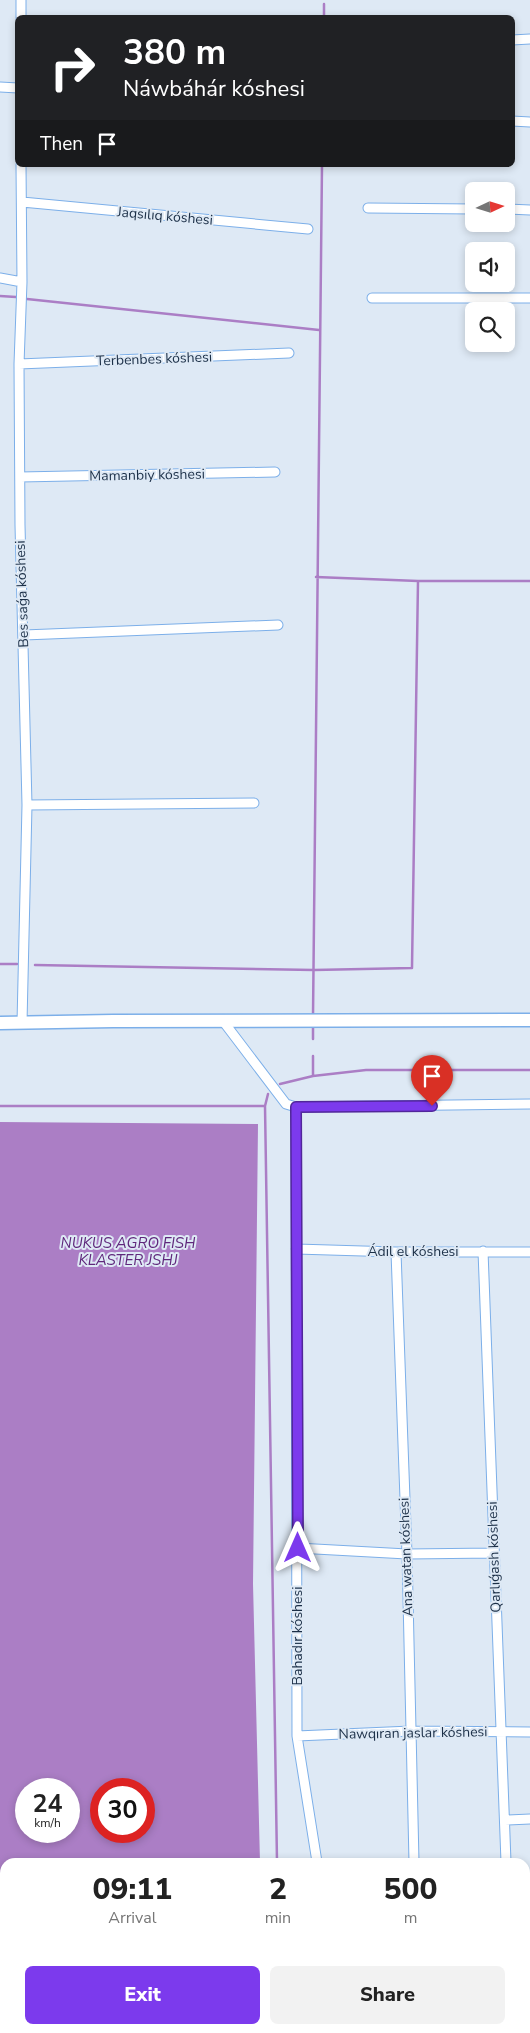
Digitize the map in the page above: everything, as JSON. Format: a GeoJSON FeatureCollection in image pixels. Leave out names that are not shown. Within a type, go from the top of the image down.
{"type":"FeatureCollection","features":[{"type":"Feature","properties":{"kind":"main road"},"geometry":{"type":"LineString","coordinates":[[0,1023],[530,1020]]}},
{"type":"Feature","properties":{"kind":"street"},"geometry":{"type":"LineString","coordinates":[[21,0],[21,15]]}},
{"type":"Feature","properties":{"kind":"street"},"geometry":{"type":"LineString","coordinates":[[515,40],[530,39]]}},
{"type":"Feature","properties":{"kind":"street"},"geometry":{"type":"LineString","coordinates":[[0,88],[15,88]]}},
{"type":"Feature","properties":{"kind":"street"},"geometry":{"type":"LineString","coordinates":[[515,121],[530,122]]}},
{"type":"Feature","properties":{"kind":"street","name":"Bes saǵa kóshesi"},"geometry":{"type":"LineString","coordinates":[[21,167],[20,477],[26,805],[22,1023]]}},
{"type":"Feature","properties":{"kind":"street","name":"Jaqsılıq kóshesi"},"geometry":{"type":"LineString","coordinates":[[22,202],[308,229]]}},
{"type":"Feature","properties":{"kind":"street"},"geometry":{"type":"LineString","coordinates":[[368,208],[465,209]]}},
{"type":"Feature","properties":{"kind":"street"},"geometry":{"type":"LineString","coordinates":[[515,209],[530,210]]}},
{"type":"Feature","properties":{"kind":"street"},"geometry":{"type":"LineString","coordinates":[[0,278],[22,282]]}},
{"type":"Feature","properties":{"kind":"street"},"geometry":{"type":"LineString","coordinates":[[372,298],[530,298]]}},
{"type":"Feature","properties":{"kind":"street","name":"Terbenbes kóshesi"},"geometry":{"type":"LineString","coordinates":[[20,364],[290,353]]}},
{"type":"Feature","properties":{"kind":"street","name":"Mamanbiy kóshesi"},"geometry":{"type":"LineString","coordinates":[[20,477],[275,472]]}},
{"type":"Feature","properties":{"kind":"street"},"geometry":{"type":"LineString","coordinates":[[24,635],[278,625]]}},
{"type":"Feature","properties":{"kind":"street"},"geometry":{"type":"LineString","coordinates":[[26,805],[254,803]]}},
{"type":"Feature","properties":{"kind":"street"},"geometry":{"type":"LineString","coordinates":[[223,1021],[286,1104],[296,1107],[530,1104]]}},
{"type":"Feature","properties":{"kind":"street","name":"Bahadır kóshesi"},"geometry":{"type":"LineString","coordinates":[[296,1107],[298,1548],[296,1736],[316,1858]]}},
{"type":"Feature","properties":{"kind":"street","name":"Ádil el kóshesi"},"geometry":{"type":"LineString","coordinates":[[296,1249],[396,1252],[530,1252]]}},
{"type":"Feature","properties":{"kind":"street","name":"Qarlıǵash kóshesi"},"geometry":{"type":"LineString","coordinates":[[483,1251],[506,1858]]}},
{"type":"Feature","properties":{"kind":"street","name":"Ana watan kóshesi"},"geometry":{"type":"LineString","coordinates":[[396,1252],[414,1858]]}},
{"type":"Feature","properties":{"kind":"street"},"geometry":{"type":"LineString","coordinates":[[298,1548],[406,1554],[494,1553]]}},
{"type":"Feature","properties":{"kind":"street","name":"Nawqıran jaslar kóshesi"},"geometry":{"type":"LineString","coordinates":[[296,1736],[411,1731],[530,1732]]}},
{"type":"Feature","properties":{"kind":"street"},"geometry":{"type":"LineString","coordinates":[[505,1820],[530,1819]]}},
{"type":"Feature","properties":{"kind":"water","name":"NUKUS AGRO FISH KLASTER JSHJ"},"geometry":{"type":"Polygon","coordinates":[[[0,1122],[258,1124],[253,1584],[260,1858],[0,1858],[0,1122]]]}},
{"type":"Feature","properties":{"kind":"waterway"},"geometry":{"type":"LineString","coordinates":[[324,4],[324,15]]}},
{"type":"Feature","properties":{"kind":"waterway"},"geometry":{"type":"LineString","coordinates":[[313,1016],[322,167]]}},
{"type":"Feature","properties":{"kind":"waterway"},"geometry":{"type":"LineString","coordinates":[[0,296],[16,297]]}},
{"type":"Feature","properties":{"kind":"waterway"},"geometry":{"type":"LineString","coordinates":[[27,299],[319,330]]}},
{"type":"Feature","properties":{"kind":"waterway"},"geometry":{"type":"LineString","coordinates":[[316,577],[418,581]]}},
{"type":"Feature","properties":{"kind":"waterway"},"geometry":{"type":"LineString","coordinates":[[35,965],[314,970],[412,968],[418,581],[530,581]]}},
{"type":"Feature","properties":{"kind":"waterway"},"geometry":{"type":"LineString","coordinates":[[0,964],[17,964]]}},
{"type":"Feature","properties":{"kind":"waterway"},"geometry":{"type":"LineString","coordinates":[[313,1024],[313,1039]]}},
{"type":"Feature","properties":{"kind":"waterway"},"geometry":{"type":"LineString","coordinates":[[313,1056],[313,1076],[366,1070],[530,1070]]}},
{"type":"Feature","properties":{"kind":"waterway"},"geometry":{"type":"LineString","coordinates":[[280,1084],[313,1076]]}},
{"type":"Feature","properties":{"kind":"waterway"},"geometry":{"type":"LineString","coordinates":[[268,1094],[265,1106],[277,1858]]}},
{"type":"Feature","properties":{"kind":"waterway"},"geometry":{"type":"LineString","coordinates":[[0,1106],[265,1106]]}},
{"type":"Feature","properties":{"kind":"route"},"geometry":{"type":"LineString","coordinates":[[298,1548],[296,1107],[432,1106]]}}]}
